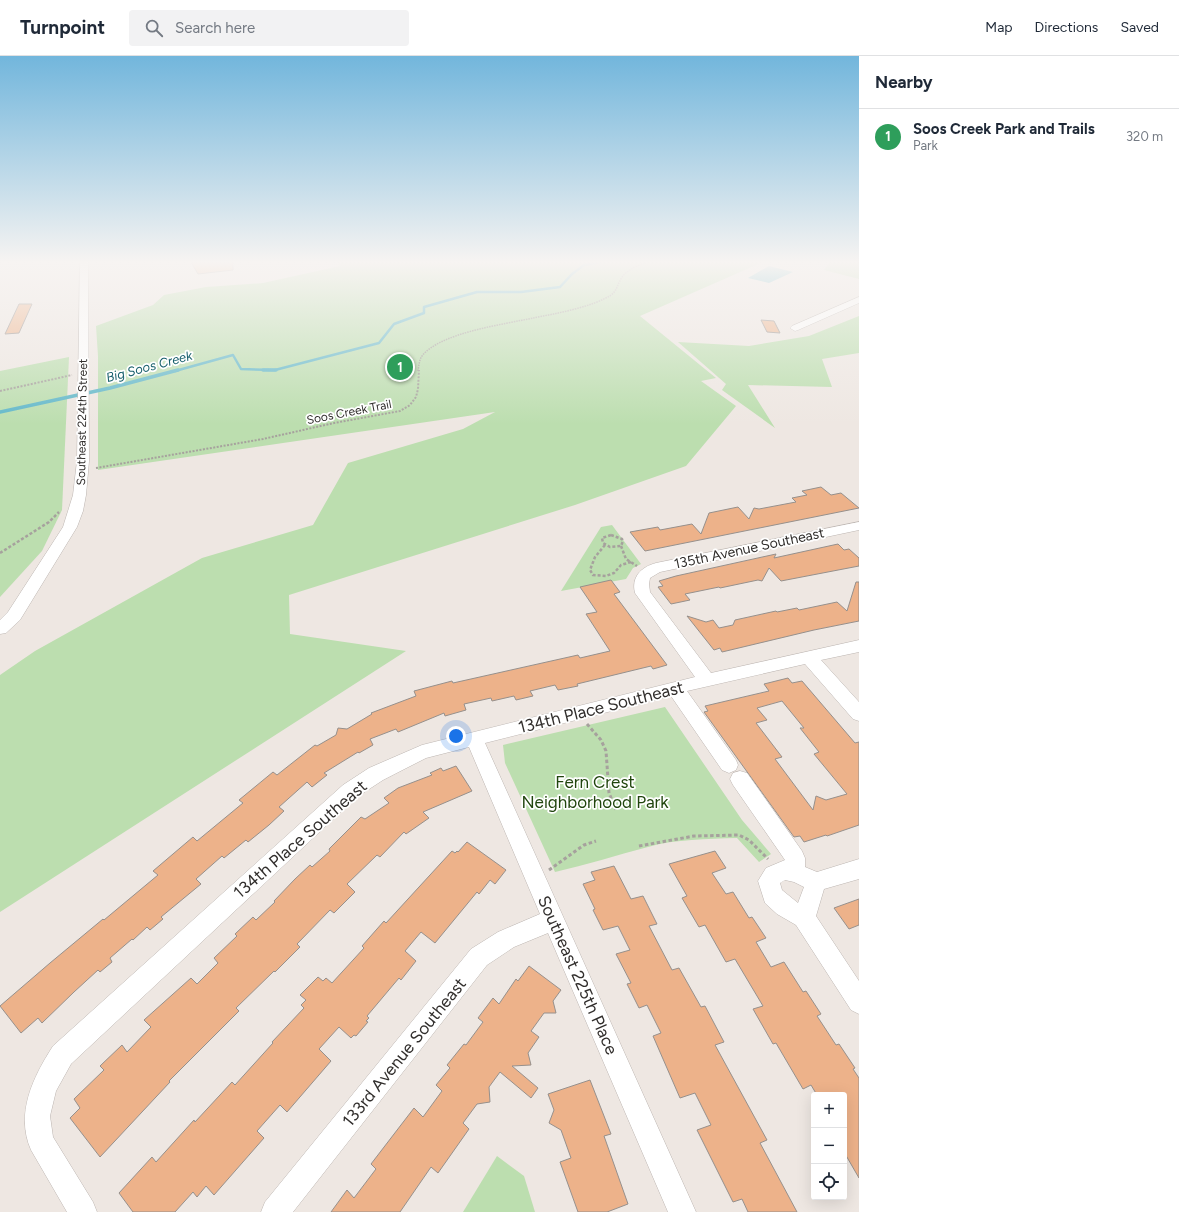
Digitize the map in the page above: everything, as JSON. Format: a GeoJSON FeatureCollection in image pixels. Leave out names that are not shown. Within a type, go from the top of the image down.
{"type":"FeatureCollection","features":[{"type":"Feature","properties":{"kind":"street","name":"Southeast 224th Street"},"geometry":{"type":"LineString","coordinates":[[0,630],[14,616],[70,527],[77,512],[83,470],[84,373],[82,316]]}},
{"type":"Feature","properties":{"kind":"street"},"geometry":{"type":"LineString","coordinates":[[795,328],[823,316]]}},
{"type":"Feature","properties":{"kind":"street","name":"135th Avenue Southeast"},"geometry":{"type":"LineString","coordinates":[[644,574],[656,568],[859,526]]}},
{"type":"Feature","properties":{"kind":"street"},"geometry":{"type":"LineString","coordinates":[[644,574],[640,586],[643,593],[707,680]]}},
{"type":"Feature","properties":{"kind":"street","name":"134th Place Southeast"},"geometry":{"type":"LineString","coordinates":[[83,1212],[40,1141],[37,1116],[43,1090],[62,1055],[350,791],[376,774],[422,752],[707,680],[859,646]]}},
{"type":"Feature","properties":{"kind":"street"},"geometry":{"type":"LineString","coordinates":[[808,657],[859,714]]}},
{"type":"Feature","properties":{"kind":"street"},"geometry":{"type":"LineString","coordinates":[[675,688],[795,858],[787,871]]}},
{"type":"Feature","properties":{"kind":"street","name":"Southeast 225th Place"},"geometry":{"type":"LineString","coordinates":[[474,739],[682,1212]]}},
{"type":"Feature","properties":{"kind":"street"},"geometry":{"type":"LineString","coordinates":[[859,868],[816,882],[787,871],[772,876],[770,881],[773,896],[785,907],[804,918],[859,1002]]}},
{"type":"Feature","properties":{"kind":"street"},"geometry":{"type":"LineString","coordinates":[[804,918],[816,882]]}},
{"type":"Feature","properties":{"kind":"street","name":"133rd Avenue Southeast"},"geometry":{"type":"LineString","coordinates":[[276,1212],[479,957],[493,946],[513,935],[554,920]]}},
{"type":"Feature","properties":{"kind":"path","name":"Soos Creek Trail"},"geometry":{"type":"LineString","coordinates":[[83,470],[235,445],[334,423],[400,411],[409,407],[415,400],[419,391],[419,365],[427,350],[453,338],[540,316]]}},
{"type":"Feature","properties":{"kind":"path"},"geometry":{"type":"LineString","coordinates":[[0,391],[84,373]]}},
{"type":"Feature","properties":{"kind":"path"},"geometry":{"type":"LineString","coordinates":[[0,553],[49,522],[60,512]]}},
{"type":"Feature","properties":{"kind":"path"},"geometry":{"type":"LineString","coordinates":[[621,546],[613,547],[605,545],[602,538],[607,535],[611,535],[622,539],[623,541],[621,546],[624,557],[644,574]]}},
{"type":"Feature","properties":{"kind":"path"},"geometry":{"type":"LineString","coordinates":[[605,545],[595,557],[590,570],[593,575],[606,576],[614,573],[621,565],[631,562]]}},
{"type":"Feature","properties":{"kind":"path"},"geometry":{"type":"LineString","coordinates":[[575,714],[601,740],[606,751],[609,793],[616,810]]}},
{"type":"Feature","properties":{"kind":"path"},"geometry":{"type":"LineString","coordinates":[[639,846],[694,836],[739,835],[749,840],[787,871]]}},
{"type":"Feature","properties":{"kind":"path"},"geometry":{"type":"LineString","coordinates":[[536,879],[584,845],[596,841]]}},
{"type":"Feature","properties":{"kind":"green space"},"geometry":{"type":"Polygon","coordinates":[[[123,316],[640,316],[716,378],[701,381],[736,406],[686,466],[575,505],[289,595],[290,634],[406,651],[0,912],[0,675],[35,651],[202,558],[313,525],[348,463],[463,429],[495,412],[98,470],[98,356],[96,326],[123,316]]]}},
{"type":"Feature","properties":{"kind":"green space"},"geometry":{"type":"Polygon","coordinates":[[[859,316],[859,353],[822,359],[832,387],[748,385],[775,428],[722,390],[726,384],[678,342],[749,346],[809,336],[859,316]]]}},
{"type":"Feature","properties":{"kind":"green space"},"geometry":{"type":"Polygon","coordinates":[[[69,357],[62,510],[42,551],[0,597],[0,371],[69,357]]]}},
{"type":"Feature","properties":{"kind":"green space"},"geometry":{"type":"Polygon","coordinates":[[[612,525],[641,564],[633,568],[626,579],[561,591],[601,527],[612,525]]]}},
{"type":"Feature","properties":{"kind":"green space","name":"Fern Crest Neighborhood Park"},"geometry":{"type":"Polygon","coordinates":[[[665,707],[742,820],[771,854],[759,862],[737,838],[692,840],[659,844],[555,872],[505,763],[503,745],[665,707]]]}},
{"type":"Feature","properties":{"kind":"green space"},"geometry":{"type":"Polygon","coordinates":[[[497,1156],[524,1176],[535,1212],[463,1212],[497,1156]]]}},
{"type":"Feature","properties":{"kind":"building"},"geometry":{"type":"Polygon","coordinates":[[[13,316],[27,316],[19,333],[5,334],[13,316]]]}},
{"type":"Feature","properties":{"kind":"building"},"geometry":{"type":"Polygon","coordinates":[[[761,320],[774,321],[780,333],[767,332],[761,320]]]}},
{"type":"Feature","properties":{"kind":"building"},"geometry":{"type":"Polygon","coordinates":[[[821,487],[831,495],[841,493],[859,508],[645,551],[630,532],[658,527],[660,530],[692,524],[701,534],[709,513],[738,507],[749,519],[754,508],[759,509],[796,502],[792,498],[807,495],[802,491],[821,487]]]}},
{"type":"Feature","properties":{"kind":"building"},"geometry":{"type":"Polygon","coordinates":[[[838,544],[844,550],[849,549],[859,558],[859,566],[781,581],[769,568],[762,581],[758,580],[685,594],[690,600],[671,604],[658,587],[663,586],[659,581],[676,576],[776,554],[774,558],[838,544]]]}},
{"type":"Feature","properties":{"kind":"building"},"geometry":{"type":"Polygon","coordinates":[[[611,580],[620,592],[614,594],[667,665],[653,669],[651,666],[558,690],[555,685],[530,691],[533,696],[516,700],[514,696],[492,701],[491,698],[464,704],[466,710],[445,716],[444,713],[398,732],[396,729],[370,739],[373,745],[359,753],[358,752],[324,773],[327,775],[312,787],[307,782],[279,807],[284,811],[269,825],[248,842],[246,840],[224,858],[222,856],[196,879],[201,884],[161,917],[163,919],[150,930],[147,927],[110,958],[112,962],[100,972],[98,970],[42,1023],[38,1018],[21,1033],[0,1006],[103,919],[104,920],[158,875],[153,871],[193,837],[197,841],[243,803],[239,800],[273,772],[277,775],[315,745],[317,746],[336,735],[338,728],[347,729],[372,714],[371,713],[416,696],[414,691],[452,681],[453,683],[578,655],[580,658],[610,651],[586,614],[597,612],[580,587],[611,580]]]}},
{"type":"Feature","properties":{"kind":"building"},"geometry":{"type":"Polygon","coordinates":[[[856,582],[859,582],[859,621],[722,652],[720,648],[714,650],[687,616],[706,622],[713,620],[719,628],[733,625],[735,620],[776,611],[797,608],[799,610],[837,602],[847,611],[856,582]]]}},
{"type":"Feature","properties":{"kind":"building"},"geometry":{"type":"Polygon","coordinates":[[[788,678],[792,683],[802,681],[855,743],[859,742],[859,825],[804,842],[800,836],[794,837],[704,712],[708,711],[705,706],[769,691],[764,684],[788,678]],[[782,701],[757,708],[767,720],[756,723],[782,757],[775,759],[813,810],[816,796],[826,800],[847,794],[814,754],[819,752],[800,728],[804,728],[782,701]]]}},
{"type":"Feature","properties":{"kind":"building"},"geometry":{"type":"Polygon","coordinates":[[[456,766],[472,791],[423,812],[429,818],[406,834],[404,832],[380,857],[377,855],[347,884],[355,892],[334,913],[330,910],[297,944],[300,947],[236,1008],[239,1011],[169,1081],[170,1082],[100,1157],[70,1118],[80,1108],[74,1099],[104,1070],[100,1066],[122,1045],[127,1052],[151,1027],[144,1020],[191,978],[197,984],[218,963],[214,958],[237,936],[235,934],[253,917],[256,920],[310,865],[312,867],[330,851],[329,849],[361,817],[365,819],[389,803],[384,798],[398,788],[432,775],[430,773],[441,768],[443,771],[456,766]]]}},
{"type":"Feature","properties":{"kind":"building"},"geometry":{"type":"Polygon","coordinates":[[[467,842],[506,870],[495,884],[490,880],[479,894],[477,892],[435,943],[421,932],[405,951],[416,961],[401,980],[399,978],[367,1016],[369,1018],[366,1021],[368,1022],[356,1036],[354,1035],[351,1038],[339,1027],[319,1049],[331,1061],[287,1112],[280,1105],[257,1131],[264,1138],[214,1195],[206,1186],[197,1197],[193,1192],[175,1212],[133,1212],[119,1193],[152,1157],[156,1162],[194,1120],[195,1122],[232,1082],[235,1085],[304,1008],[301,1005],[306,1000],[300,995],[318,977],[323,981],[326,978],[332,983],[364,948],[362,946],[384,921],[386,923],[452,851],[455,853],[457,851],[458,852],[467,842]]]}},
{"type":"Feature","properties":{"kind":"building"},"geometry":{"type":"Polygon","coordinates":[[[715,851],[726,868],[712,873],[726,894],[733,892],[749,918],[752,917],[766,938],[756,942],[771,967],[784,962],[803,992],[806,991],[821,1014],[817,1016],[836,1045],[839,1044],[855,1068],[853,1069],[859,1078],[859,1178],[847,1157],[847,1092],[815,1092],[811,1085],[803,1089],[776,1043],[773,1044],[753,1009],[763,1006],[735,959],[726,962],[705,925],[699,927],[682,898],[687,896],[669,864],[715,851]]]}},
{"type":"Feature","properties":{"kind":"building"},"geometry":{"type":"Polygon","coordinates":[[[614,866],[631,899],[643,896],[657,924],[649,926],[672,970],[679,968],[701,1007],[705,1006],[724,1042],[715,1045],[767,1140],[760,1143],[797,1212],[748,1212],[742,1199],[733,1202],[697,1130],[711,1125],[695,1093],[680,1098],[653,1036],[661,1033],[647,1005],[639,1008],[627,984],[631,983],[616,954],[630,950],[618,926],[603,930],[583,884],[595,880],[591,872],[614,866]]]}},
{"type":"Feature","properties":{"kind":"building"},"geometry":{"type":"Polygon","coordinates":[[[859,899],[859,925],[849,929],[834,908],[859,899]]]}},
{"type":"Feature","properties":{"kind":"building"},"geometry":{"type":"Polygon","coordinates":[[[529,966],[561,990],[553,1001],[556,1013],[544,1013],[531,1031],[539,1037],[528,1053],[531,1065],[512,1066],[538,1088],[531,1098],[500,1072],[489,1087],[490,1102],[477,1104],[463,1123],[469,1129],[438,1173],[431,1167],[400,1212],[331,1212],[347,1190],[354,1198],[376,1169],[371,1164],[414,1108],[423,1117],[442,1091],[436,1085],[450,1068],[447,1065],[464,1044],[466,1045],[483,1022],[478,1018],[493,998],[499,1004],[516,979],[518,981],[529,966]]]}},
{"type":"Feature","properties":{"kind":"building"},"geometry":{"type":"Polygon","coordinates":[[[590,1080],[611,1134],[604,1136],[628,1204],[607,1212],[578,1212],[560,1162],[571,1158],[561,1130],[549,1123],[554,1110],[548,1094],[590,1080]]]}},
{"type":"Feature","properties":{"kind":"waterway","name":"Big Soos Creek"},"geometry":{"type":"LineString","coordinates":[[275,370],[379,343],[394,324],[416,316]]}},
{"type":"Feature","properties":{"kind":"waterway","name":"Big Soos Creek"},"geometry":{"type":"LineString","coordinates":[[175,371],[233,355],[241,369],[275,370]]}},
{"type":"Feature","properties":{"kind":"waterway","name":"Big Soos Creek"},"geometry":{"type":"LineString","coordinates":[[0,412],[110,388],[178,370]]}},
{"type":"Feature","properties":{"kind":"waterway","name":"Big Soos Creek"},"geometry":{"type":"LineString","coordinates":[[263,370],[275,370]]}},
{"type":"Feature","properties":{"kind":"place","name":"Soos Creek Park and Trails"},"geometry":{"type":"Point","coordinates":[400,367]}}]}
